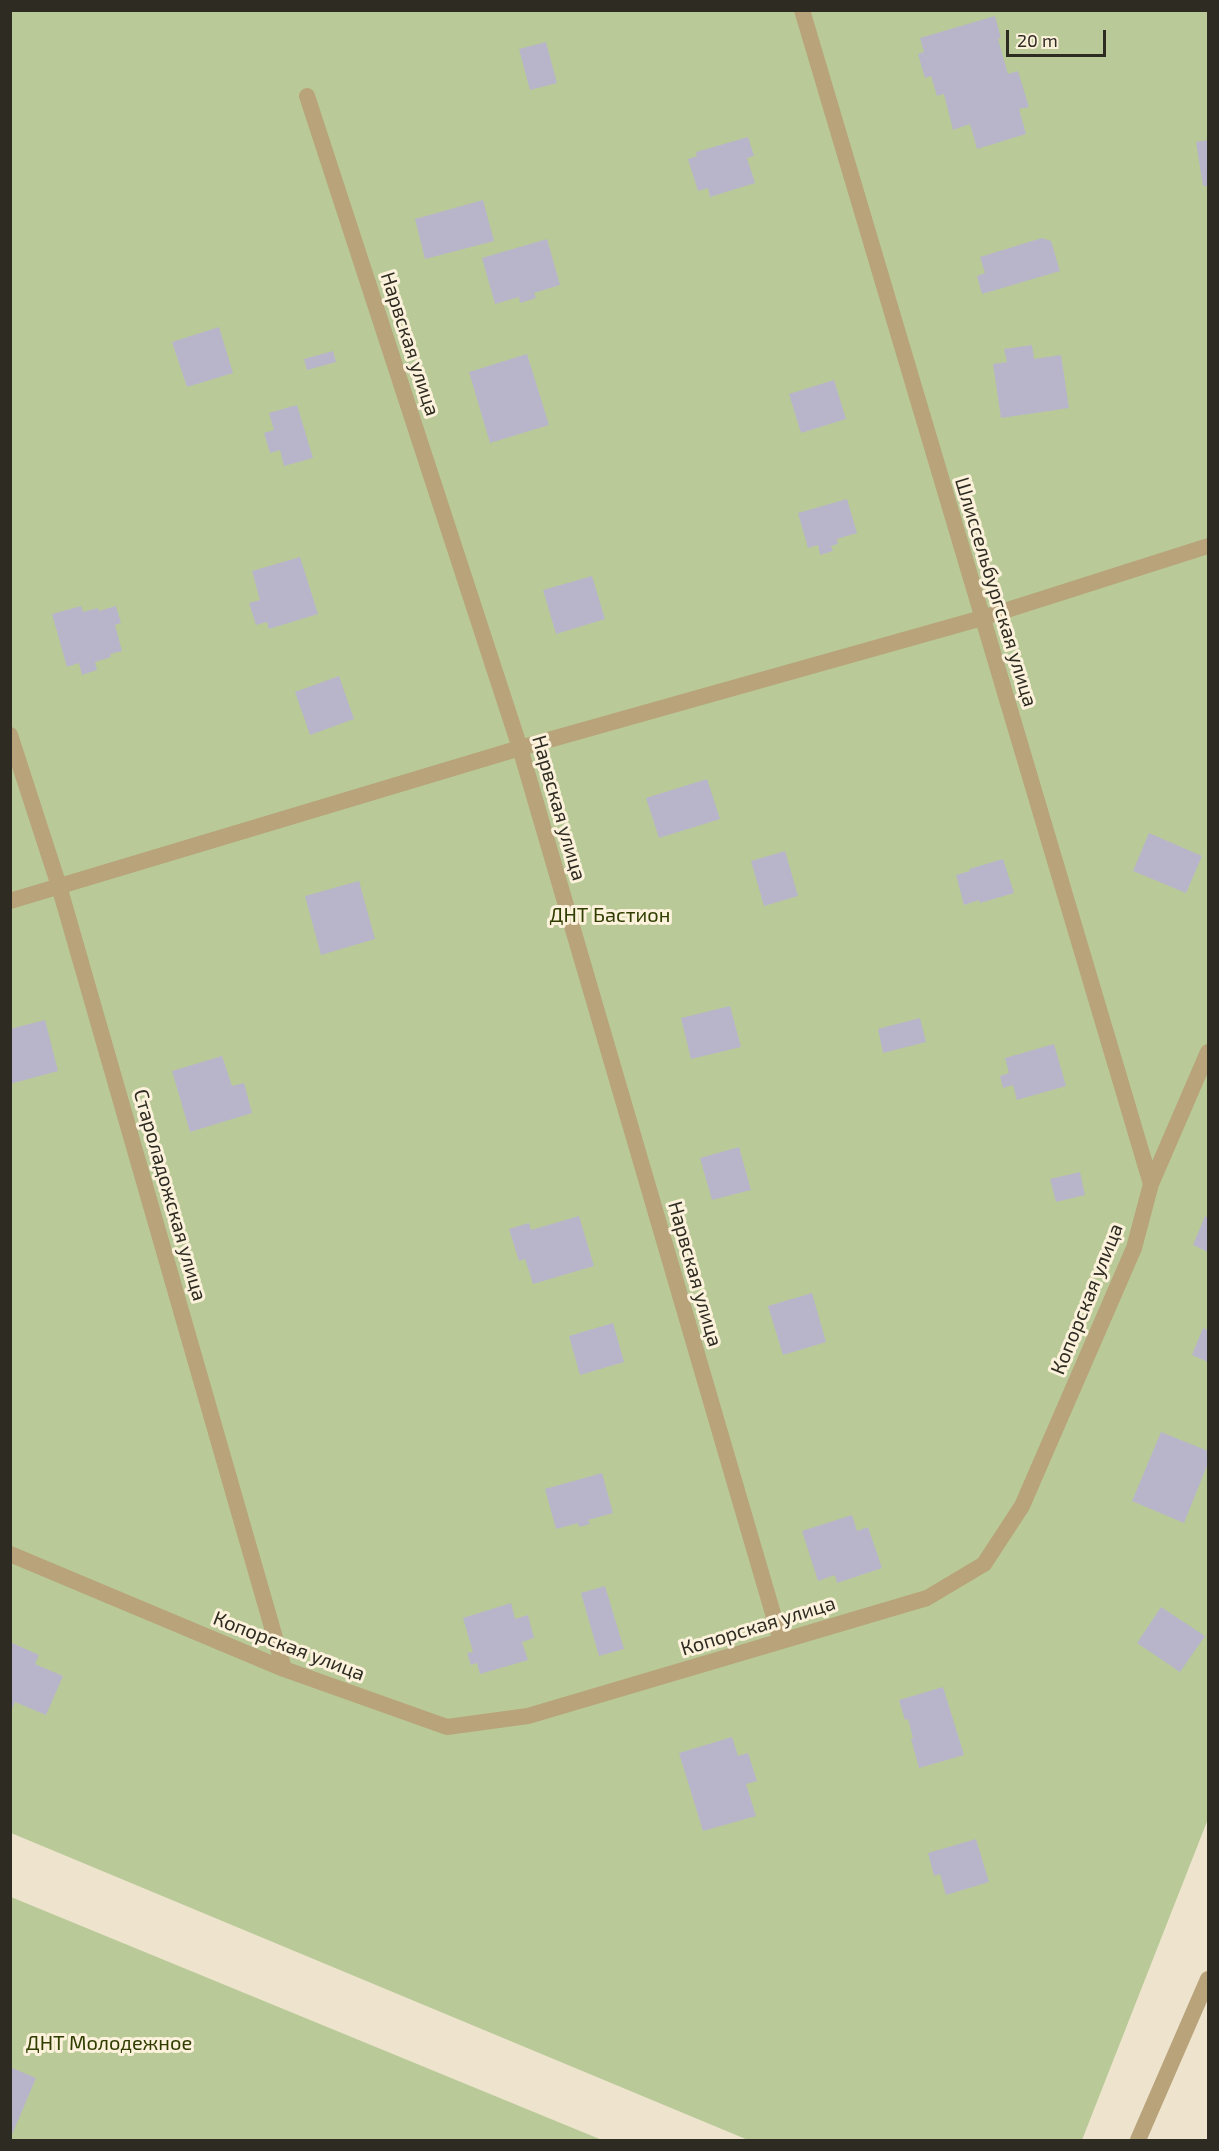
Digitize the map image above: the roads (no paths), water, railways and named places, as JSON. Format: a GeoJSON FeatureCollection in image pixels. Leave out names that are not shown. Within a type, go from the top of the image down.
{"type":"FeatureCollection","features":[{"type":"Feature","properties":{"kind":"street","name":"Шлиссельбургская улица"},"geometry":{"type":"LineString","coordinates":[[802,10],[1151,1184]]}},
{"type":"Feature","properties":{"kind":"street","name":"Нарвская улица"},"geometry":{"type":"LineString","coordinates":[[308,96],[520,748],[781,1641]]}},
{"type":"Feature","properties":{"kind":"street"},"geometry":{"type":"LineString","coordinates":[[10,901],[520,748],[982,618],[1209,546]]}},
{"type":"Feature","properties":{"kind":"street","name":"Староладожская улица"},"geometry":{"type":"LineString","coordinates":[[10,735],[59,886],[284,1669]]}},
{"type":"Feature","properties":{"kind":"street","name":"Копорская улица"},"geometry":{"type":"LineString","coordinates":[[10,1554],[284,1669],[447,1727],[528,1716],[927,1598],[984,1564],[1022,1506],[1134,1248],[1151,1184],[1209,1052]]}},
{"type":"Feature","properties":{"kind":"street"},"geometry":{"type":"LineString","coordinates":[[1138,2140],[1209,1979]]}},
{"type":"Feature","properties":{"kind":"park label","name":"ДНТ Бастион"},"geometry":{"type":"Point","coordinates":[610,915]}},
{"type":"Feature","properties":{"kind":"park label","name":"ДНТ Молодежное"},"geometry":{"type":"Point","coordinates":[109,2043]}}]}
